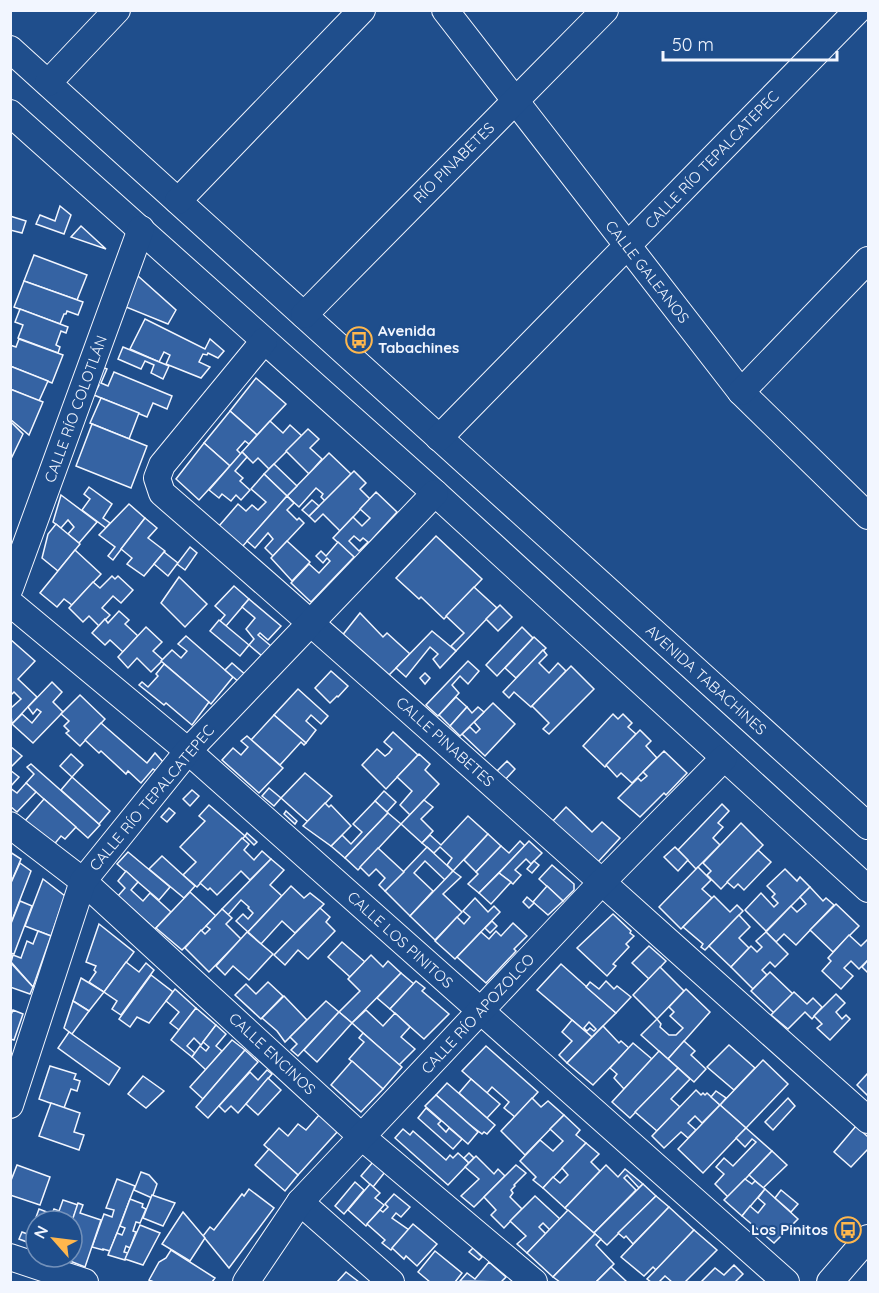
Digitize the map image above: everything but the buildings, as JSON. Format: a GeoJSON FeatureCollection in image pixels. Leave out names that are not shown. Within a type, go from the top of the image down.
{"type":"FeatureCollection","features":[{"type":"Feature","properties":{"kind":"street"},"geometry":{"type":"LineString","coordinates":[[48,83],[117,10]]}},
{"type":"Feature","properties":{"kind":"street"},"geometry":{"type":"LineString","coordinates":[[178,201],[362,10]]}},
{"type":"Feature","properties":{"kind":"street","name":"CALLE GALEANOS"},"geometry":{"type":"LineString","coordinates":[[445,10],[741,392],[868,516]]}},
{"type":"Feature","properties":{"kind":"street","name":"RÍO PINABETES"},"geometry":{"type":"LineString","coordinates":[[304,315],[605,10]]}},
{"type":"Feature","properties":{"kind":"street","name":"CALLE RÍO TEPALCATEPEC"},"geometry":{"type":"LineString","coordinates":[[439,438],[858,10]]}},
{"type":"Feature","properties":{"kind":"street","name":"AVENIDA TABACHINES"},"geometry":{"type":"LineString","coordinates":[[10,49],[868,826]]}},
{"type":"Feature","properties":{"kind":"street"},"geometry":{"type":"LineString","coordinates":[[10,113],[435,493],[868,889]]}},
{"type":"Feature","properties":{"kind":"street","name":"CALLE RÍO COLOTLÁN"},"geometry":{"type":"LineString","coordinates":[[10,588],[141,230]]}},
{"type":"Feature","properties":{"kind":"street"},"geometry":{"type":"LineString","coordinates":[[741,392],[866,269]]}},
{"type":"Feature","properties":{"kind":"street","name":"CALLE PINABETES"},"geometry":{"type":"LineString","coordinates":[[264,341],[162,465],[157,478],[162,493],[312,622],[868,1120]]}},
{"type":"Feature","properties":{"kind":"street","name":"CALLE RÍO TEPALCATEPEC"},"geometry":{"type":"LineString","coordinates":[[10,1105],[83,880],[188,751],[435,493]]}},
{"type":"Feature","properties":{"kind":"street","name":"CALLE LOS PINITOS"},"geometry":{"type":"LineString","coordinates":[[10,603],[188,751],[786,1282]]}},
{"type":"Feature","properties":{"kind":"street","name":"CALLE RÍO APOZOLCO"},"geometry":{"type":"LineString","coordinates":[[246,1282],[300,1202],[601,883],[724,758]]}},
{"type":"Feature","properties":{"kind":"street","name":"CALLE ENCINOS"},"geometry":{"type":"LineString","coordinates":[[10,825],[83,880],[362,1137],[534,1282]]}},
{"type":"Feature","properties":{"kind":"street"},"geometry":{"type":"LineString","coordinates":[[300,1202],[391,1282]]}},
{"type":"Feature","properties":{"kind":"street"},"geometry":{"type":"LineString","coordinates":[[830,1282],[868,1238]]}},
{"type":"Feature","properties":{"kind":"street"},"geometry":{"type":"LineString","coordinates":[[10,1257],[85,1282]]}},
{"type":"Feature","properties":{"kind":"place","name":"Avenida Tabachines"},"geometry":{"type":"Point","coordinates":[359,340]}},
{"type":"Feature","properties":{"kind":"place","name":"Los Pinitos"},"geometry":{"type":"Point","coordinates":[848,1230]}}]}
